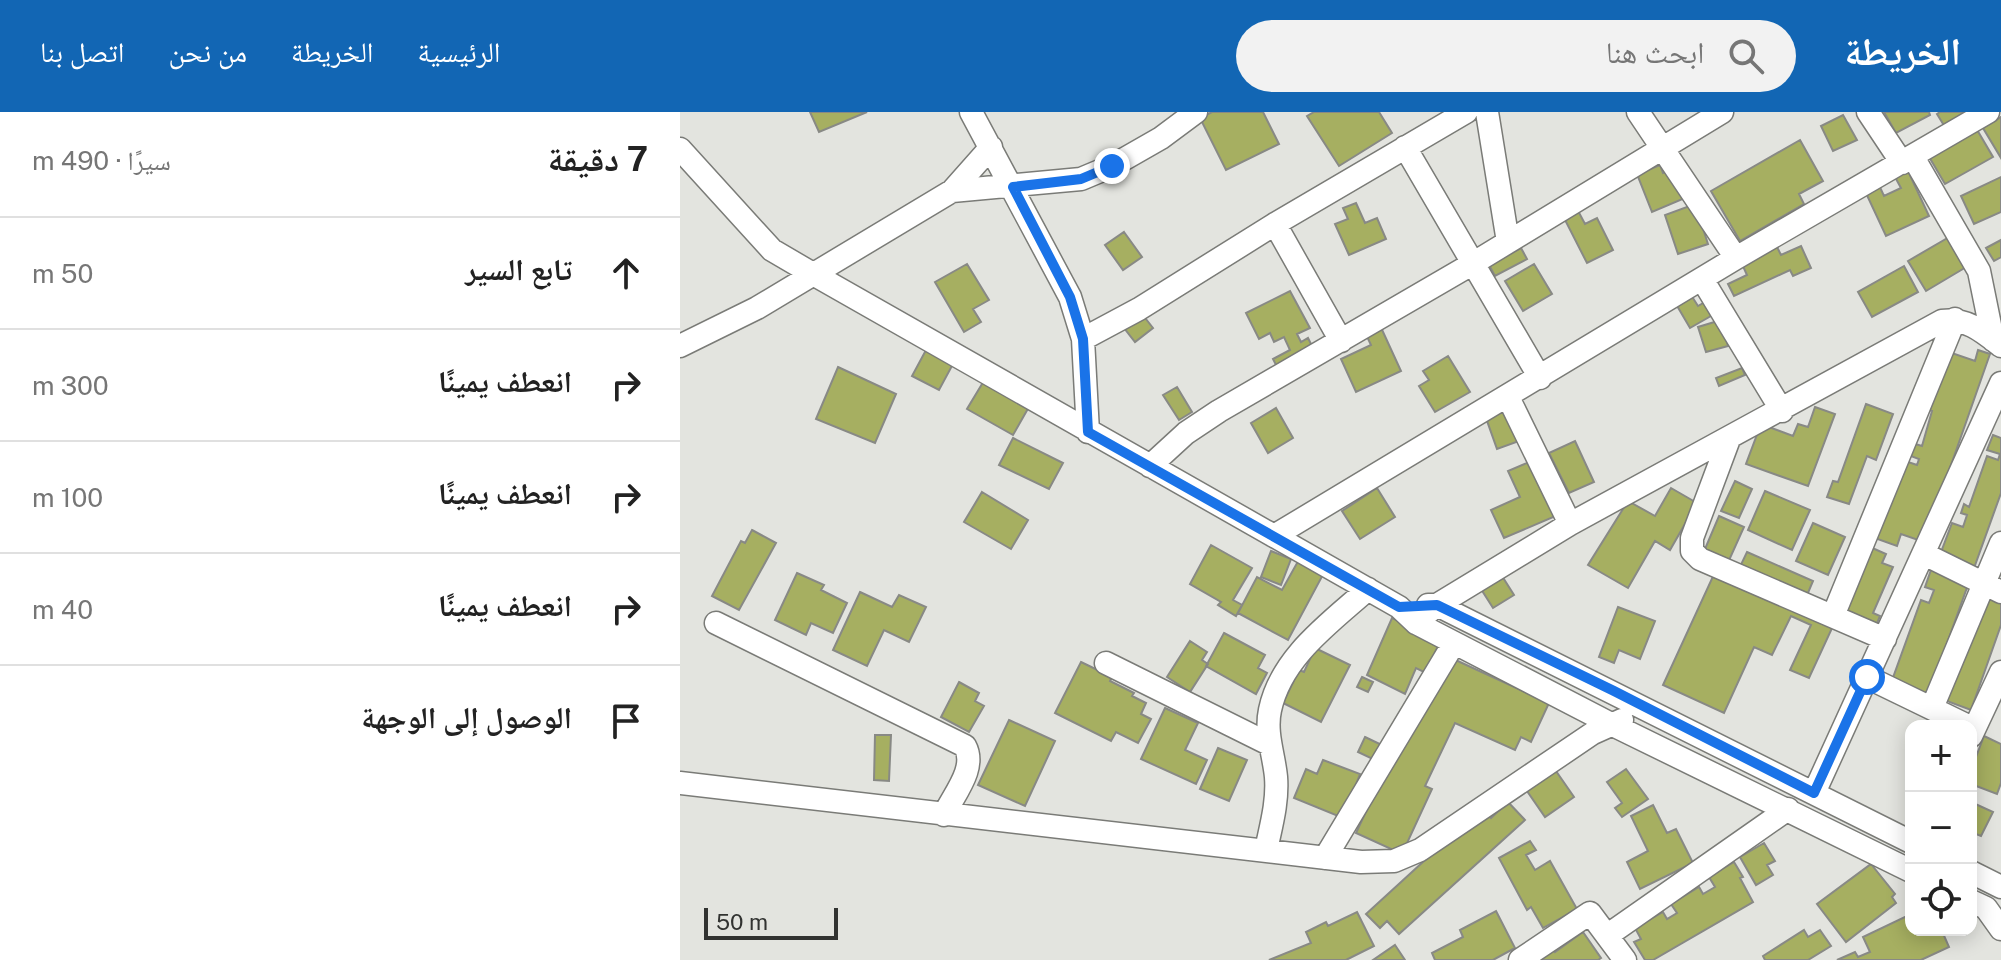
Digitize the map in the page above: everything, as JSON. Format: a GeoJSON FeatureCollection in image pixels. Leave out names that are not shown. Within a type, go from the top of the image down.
{"type":"FeatureCollection","features":[{"type":"Feature","properties":{"kind":"street"},"geometry":{"type":"LineString","coordinates":[[971,112],[1070,297],[1083,339],[1088,432]]}},
{"type":"Feature","properties":{"kind":"street"},"geometry":{"type":"LineString","coordinates":[[680,346],[757,308],[952,191],[988,142],[991,112]]}},
{"type":"Feature","properties":{"kind":"street"},"geometry":{"type":"LineString","coordinates":[[952,191],[1081,179],[1112,166],[1161,138],[1196,112]]}},
{"type":"Feature","properties":{"kind":"street"},"geometry":{"type":"LineString","coordinates":[[1083,339],[1139,309],[1275,224],[1466,112]]}},
{"type":"Feature","properties":{"kind":"street"},"geometry":{"type":"LineString","coordinates":[[1487,112],[1508,242]]}},
{"type":"Feature","properties":{"kind":"street"},"geometry":{"type":"LineString","coordinates":[[1638,112],[1736,258]]}},
{"type":"Feature","properties":{"kind":"street"},"geometry":{"type":"LineString","coordinates":[[1150,466],[1186,433],[1219,411],[1472,264],[1722,112]]}},
{"type":"Feature","properties":{"kind":"street"},"geometry":{"type":"LineString","coordinates":[[1868,112],[1907,160],[1979,271],[1997,343]]}},
{"type":"Feature","properties":{"kind":"street"},"geometry":{"type":"LineString","coordinates":[[1274,536],[1736,258],[1988,112]]}},
{"type":"Feature","properties":{"kind":"street"},"geometry":{"type":"LineString","coordinates":[[1405,147],[1540,378]]}},
{"type":"Feature","properties":{"kind":"street"},"geometry":{"type":"LineString","coordinates":[[680,149],[772,250],[1368,589],[1399,607],[1416,623],[1454,643],[1814,793],[1905,839]]}},
{"type":"Feature","properties":{"kind":"street"},"geometry":{"type":"LineString","coordinates":[[1275,224],[1341,341]]}},
{"type":"Feature","properties":{"kind":"street"},"geometry":{"type":"LineString","coordinates":[[1702,279],[1782,411]]}},
{"type":"Feature","properties":{"kind":"street"},"geometry":{"type":"LineString","coordinates":[[1416,623],[1437,605],[1570,524],[1942,321],[1955,319],[1969,323],[1997,343]]}},
{"type":"Feature","properties":{"kind":"street"},"geometry":{"type":"LineString","coordinates":[[1833,616],[1955,319]]}},
{"type":"Feature","properties":{"kind":"street"},"geometry":{"type":"LineString","coordinates":[[1814,793],[2001,383]]}},
{"type":"Feature","properties":{"kind":"street"},"geometry":{"type":"LineString","coordinates":[[1508,397],[1570,524]]}},
{"type":"Feature","properties":{"kind":"street"},"geometry":{"type":"LineString","coordinates":[[1729,439],[1692,538],[1692,551],[1700,559],[1885,639]]}},
{"type":"Feature","properties":{"kind":"street"},"geometry":{"type":"LineString","coordinates":[[1932,708],[1992,588],[2001,543]]}},
{"type":"Feature","properties":{"kind":"street"},"geometry":{"type":"LineString","coordinates":[[1924,554],[1992,588]]}},
{"type":"Feature","properties":{"kind":"street"},"geometry":{"type":"LineString","coordinates":[[1266,850],[1275,809],[1276,777],[1269,744],[1269,711],[1279,685],[1299,651],[1368,589]]}},
{"type":"Feature","properties":{"kind":"street"},"geometry":{"type":"LineString","coordinates":[[1399,607],[1437,605],[1788,809],[1905,868]]}},
{"type":"Feature","properties":{"kind":"street"},"geometry":{"type":"LineString","coordinates":[[716,623],[965,746],[971,756],[969,766],[944,815]]}},
{"type":"Feature","properties":{"kind":"street"},"geometry":{"type":"LineString","coordinates":[[1325,858],[1454,643]]}},
{"type":"Feature","properties":{"kind":"street"},"geometry":{"type":"LineString","coordinates":[[1106,663],[1269,744]]}},
{"type":"Feature","properties":{"kind":"street"},"geometry":{"type":"LineString","coordinates":[[1976,720],[2001,672]]}},
{"type":"Feature","properties":{"kind":"street"},"geometry":{"type":"LineString","coordinates":[[1867,677],[1953,720]]}},
{"type":"Feature","properties":{"kind":"street"},"geometry":{"type":"LineString","coordinates":[[680,783],[1361,862],[1394,861],[1420,850],[1593,733],[1627,716]]}},
{"type":"Feature","properties":{"kind":"street"},"geometry":{"type":"LineString","coordinates":[[1608,935],[1788,809]]}},
{"type":"Feature","properties":{"kind":"street"},"geometry":{"type":"LineString","coordinates":[[1977,875],[2001,887]]}},
{"type":"Feature","properties":{"kind":"street"},"geometry":{"type":"LineString","coordinates":[[1977,904],[1986,908],[2001,929]]}},
{"type":"Feature","properties":{"kind":"street"},"geometry":{"type":"LineString","coordinates":[[1520,960],[1590,913],[1625,960]]}},
{"type":"Feature","properties":{"kind":"building"},"geometry":{"type":"Polygon","coordinates":[[[810,112],[867,112],[819,132],[810,112]]]}},
{"type":"Feature","properties":{"kind":"building"},"geometry":{"type":"Polygon","coordinates":[[[1212,112],[1263,112],[1279,144],[1226,170],[1200,118],[1212,112]]]}},
{"type":"Feature","properties":{"kind":"building"},"geometry":{"type":"Polygon","coordinates":[[[1314,112],[1379,112],[1392,133],[1339,166],[1307,116],[1314,112]]]}},
{"type":"Feature","properties":{"kind":"building"},"geometry":{"type":"Polygon","coordinates":[[[1884,112],[1929,112],[1930,115],[1896,133],[1884,112]]]}},
{"type":"Feature","properties":{"kind":"building"},"geometry":{"type":"Polygon","coordinates":[[[1970,112],[1948,132],[1937,114],[1970,112]]]}},
{"type":"Feature","properties":{"kind":"building"},"geometry":{"type":"Polygon","coordinates":[[[1843,115],[1857,140],[1833,151],[1821,126],[1843,115]]]}},
{"type":"Feature","properties":{"kind":"building"},"geometry":{"type":"Polygon","coordinates":[[[2001,117],[2001,158],[1983,128],[2001,117]]]}},
{"type":"Feature","properties":{"kind":"building"},"geometry":{"type":"Polygon","coordinates":[[[1976,128],[1993,157],[1945,184],[1928,155],[1976,128]]]}},
{"type":"Feature","properties":{"kind":"building"},"geometry":{"type":"Polygon","coordinates":[[[1800,140],[1823,181],[1799,194],[1804,204],[1740,241],[1711,191],[1800,140]]]}},
{"type":"Feature","properties":{"kind":"building"},"geometry":{"type":"Polygon","coordinates":[[[1644,165],[1646,171],[1660,165],[1663,173],[1674,169],[1685,198],[1652,212],[1635,169],[1644,165]]]}},
{"type":"Feature","properties":{"kind":"building"},"geometry":{"type":"Polygon","coordinates":[[[1908,171],[1929,216],[1886,236],[1865,191],[1879,185],[1884,196],[1901,188],[1895,177],[1908,171]]]}},
{"type":"Feature","properties":{"kind":"building"},"geometry":{"type":"Polygon","coordinates":[[[2001,177],[2001,212],[1974,224],[1961,196],[2001,177]]]}},
{"type":"Feature","properties":{"kind":"building"},"geometry":{"type":"Polygon","coordinates":[[[1356,203],[1365,223],[1377,218],[1386,239],[1349,255],[1335,224],[1348,219],[1343,208],[1356,203]]]}},
{"type":"Feature","properties":{"kind":"building"},"geometry":{"type":"Polygon","coordinates":[[[1695,204],[1708,244],[1678,254],[1665,215],[1695,204]]]}},
{"type":"Feature","properties":{"kind":"building"},"geometry":{"type":"Polygon","coordinates":[[[1576,207],[1585,224],[1597,218],[1613,250],[1587,263],[1562,214],[1576,207]]]}},
{"type":"Feature","properties":{"kind":"building"},"geometry":{"type":"Polygon","coordinates":[[[1124,232],[1142,257],[1123,270],[1105,245],[1124,232]]]}},
{"type":"Feature","properties":{"kind":"building"},"geometry":{"type":"Polygon","coordinates":[[[1956,233],[1973,263],[1926,291],[1908,261],[1956,233]]]}},
{"type":"Feature","properties":{"kind":"building"},"geometry":{"type":"Polygon","coordinates":[[[2001,240],[2001,257],[1994,261],[1986,248],[2001,240]]]}},
{"type":"Feature","properties":{"kind":"building"},"geometry":{"type":"Polygon","coordinates":[[[1801,246],[1811,268],[1793,276],[1790,270],[1734,296],[1728,284],[1747,275],[1742,264],[1777,247],[1781,255],[1801,246]]]}},
{"type":"Feature","properties":{"kind":"building"},"geometry":{"type":"Polygon","coordinates":[[[1521,248],[1527,259],[1495,276],[1489,265],[1521,248]]]}},
{"type":"Feature","properties":{"kind":"building"},"geometry":{"type":"Polygon","coordinates":[[[967,264],[989,300],[973,309],[981,322],[964,332],[935,282],[967,264]]]}},
{"type":"Feature","properties":{"kind":"building"},"geometry":{"type":"Polygon","coordinates":[[[1534,264],[1552,294],[1523,311],[1505,281],[1534,264]]]}},
{"type":"Feature","properties":{"kind":"building"},"geometry":{"type":"Polygon","coordinates":[[[1904,266],[1918,292],[1872,317],[1858,292],[1904,266]]]}},
{"type":"Feature","properties":{"kind":"building"},"geometry":{"type":"Polygon","coordinates":[[[1290,291],[1310,328],[1297,334],[1301,342],[1308,338],[1314,350],[1278,369],[1273,359],[1290,350],[1284,337],[1274,342],[1270,333],[1259,339],[1246,313],[1290,291]]]}},
{"type":"Feature","properties":{"kind":"building"},"geometry":{"type":"Polygon","coordinates":[[[1691,295],[1698,306],[1710,299],[1718,312],[1690,328],[1676,304],[1691,295]]]}},
{"type":"Feature","properties":{"kind":"building"},"geometry":{"type":"Polygon","coordinates":[[[1142,314],[1153,328],[1135,342],[1124,328],[1142,314]]]}},
{"type":"Feature","properties":{"kind":"building"},"geometry":{"type":"Polygon","coordinates":[[[1721,320],[1728,346],[1706,352],[1698,327],[1721,320]]]}},
{"type":"Feature","properties":{"kind":"building"},"geometry":{"type":"Polygon","coordinates":[[[1378,321],[1401,371],[1356,392],[1341,359],[1371,345],[1363,328],[1378,321]]]}},
{"type":"Feature","properties":{"kind":"building"},"geometry":{"type":"Polygon","coordinates":[[[926,350],[953,364],[939,390],[912,376],[926,350]]]}},
{"type":"Feature","properties":{"kind":"building"},"geometry":{"type":"Polygon","coordinates":[[[1978,350],[1990,354],[1924,542],[1901,534],[1897,546],[1869,536],[1896,458],[1917,465],[1919,459],[1908,455],[1912,443],[1922,446],[1932,411],[1925,409],[1946,351],[1975,361],[1978,350]]]}},
{"type":"Feature","properties":{"kind":"building"},"geometry":{"type":"Polygon","coordinates":[[[1448,356],[1470,392],[1435,412],[1419,386],[1429,380],[1423,371],[1448,356]]]}},
{"type":"Feature","properties":{"kind":"building"},"geometry":{"type":"Polygon","coordinates":[[[838,367],[896,394],[875,443],[816,419],[838,367]]]}},
{"type":"Feature","properties":{"kind":"building"},"geometry":{"type":"Polygon","coordinates":[[[1742,368],[1745,375],[1719,386],[1716,378],[1742,368]]]}},
{"type":"Feature","properties":{"kind":"building"},"geometry":{"type":"Polygon","coordinates":[[[985,379],[1030,405],[1013,435],[967,409],[985,379]]]}},
{"type":"Feature","properties":{"kind":"building"},"geometry":{"type":"Polygon","coordinates":[[[1177,387],[1192,412],[1179,420],[1163,395],[1177,387]]]}},
{"type":"Feature","properties":{"kind":"building"},"geometry":{"type":"Polygon","coordinates":[[[1866,404],[1893,414],[1876,460],[1867,456],[1849,504],[1827,497],[1833,481],[1838,482],[1866,404]]]}},
{"type":"Feature","properties":{"kind":"building"},"geometry":{"type":"Polygon","coordinates":[[[1815,407],[1835,414],[1808,486],[1746,464],[1761,424],[1793,436],[1798,424],[1808,427],[1815,407]]]}},
{"type":"Feature","properties":{"kind":"building"},"geometry":{"type":"Polygon","coordinates":[[[1276,408],[1293,438],[1268,453],[1251,423],[1276,408]]]}},
{"type":"Feature","properties":{"kind":"building"},"geometry":{"type":"Polygon","coordinates":[[[1511,409],[1522,440],[1497,449],[1486,418],[1511,409]]]}},
{"type":"Feature","properties":{"kind":"building"},"geometry":{"type":"Polygon","coordinates":[[[1993,435],[2001,438],[2001,493],[1927,699],[1890,686],[1921,600],[1929,603],[1934,590],[1925,587],[1952,523],[1963,527],[1967,515],[1961,513],[1964,504],[1969,507],[1987,456],[1998,460],[2000,454],[1987,450],[1993,435]]]}},
{"type":"Feature","properties":{"kind":"building"},"geometry":{"type":"Polygon","coordinates":[[[1013,438],[1063,463],[1049,489],[999,465],[1013,438]]]}},
{"type":"Feature","properties":{"kind":"building"},"geometry":{"type":"Polygon","coordinates":[[[1575,441],[1594,482],[1569,493],[1549,453],[1575,441]]]}},
{"type":"Feature","properties":{"kind":"building"},"geometry":{"type":"Polygon","coordinates":[[[1534,460],[1558,515],[1504,538],[1491,510],[1520,497],[1508,471],[1534,460]]]}},
{"type":"Feature","properties":{"kind":"building"},"geometry":{"type":"Polygon","coordinates":[[[1735,481],[1752,489],[1739,518],[1721,511],[1735,481]]]}},
{"type":"Feature","properties":{"kind":"building"},"geometry":{"type":"Polygon","coordinates":[[[1377,488],[1395,517],[1360,539],[1342,511],[1377,488]]]}},
{"type":"Feature","properties":{"kind":"building"},"geometry":{"type":"Polygon","coordinates":[[[1671,488],[1697,503],[1670,550],[1655,541],[1628,588],[1588,565],[1628,501],[1655,516],[1671,488]]]}},
{"type":"Feature","properties":{"kind":"building"},"geometry":{"type":"Polygon","coordinates":[[[1765,491],[1810,510],[1792,550],[1748,530],[1765,491]]]}},
{"type":"Feature","properties":{"kind":"building"},"geometry":{"type":"Polygon","coordinates":[[[982,492],[1028,520],[1011,549],[964,522],[982,492]]]}},
{"type":"Feature","properties":{"kind":"building"},"geometry":{"type":"Polygon","coordinates":[[[1719,516],[1744,527],[1726,567],[1702,556],[1719,516]]]}},
{"type":"Feature","properties":{"kind":"building"},"geometry":{"type":"Polygon","coordinates":[[[1813,523],[1845,537],[1828,575],[1796,561],[1813,523]]]}},
{"type":"Feature","properties":{"kind":"building"},"geometry":{"type":"Polygon","coordinates":[[[752,530],[776,543],[739,610],[712,596],[741,541],[745,543],[752,530]]]}},
{"type":"Feature","properties":{"kind":"building"},"geometry":{"type":"Polygon","coordinates":[[[1211,545],[1252,568],[1233,600],[1242,605],[1236,616],[1218,605],[1221,602],[1190,584],[1211,545]]]}},
{"type":"Feature","properties":{"kind":"building"},"geometry":{"type":"Polygon","coordinates":[[[1870,547],[1886,554],[1882,563],[1893,567],[1873,613],[1880,616],[1871,638],[1837,624],[1870,547]]]}},
{"type":"Feature","properties":{"kind":"building"},"geometry":{"type":"Polygon","coordinates":[[[1271,551],[1291,559],[1281,585],[1261,577],[1271,551]]]}},
{"type":"Feature","properties":{"kind":"building"},"geometry":{"type":"Polygon","coordinates":[[[1747,552],[1813,581],[1805,600],[1738,571],[1747,552]]]}},
{"type":"Feature","properties":{"kind":"building"},"geometry":{"type":"Polygon","coordinates":[[[1301,556],[1326,569],[1288,640],[1238,613],[1257,577],[1282,590],[1301,556]]]}},
{"type":"Feature","properties":{"kind":"building"},"geometry":{"type":"Polygon","coordinates":[[[1715,572],[1833,626],[1809,678],[1790,670],[1811,625],[1791,616],[1772,655],[1754,647],[1724,713],[1663,685],[1715,572]]]}},
{"type":"Feature","properties":{"kind":"building"},"geometry":{"type":"Polygon","coordinates":[[[797,573],[824,585],[821,590],[847,603],[833,633],[811,623],[806,635],[775,620],[797,573]]]}},
{"type":"Feature","properties":{"kind":"building"},"geometry":{"type":"Polygon","coordinates":[[[1502,576],[1514,595],[1493,608],[1481,589],[1502,576]]]}},
{"type":"Feature","properties":{"kind":"building"},"geometry":{"type":"Polygon","coordinates":[[[1980,591],[2001,598],[2001,625],[1971,710],[1936,697],[1980,591]]]}},
{"type":"Feature","properties":{"kind":"building"},"geometry":{"type":"Polygon","coordinates":[[[860,592],[892,607],[899,595],[926,607],[909,642],[884,630],[867,666],[833,650],[860,592]]]}},
{"type":"Feature","properties":{"kind":"building"},"geometry":{"type":"Polygon","coordinates":[[[1618,607],[1655,621],[1640,659],[1619,650],[1614,663],[1599,657],[1618,607]]]}},
{"type":"Feature","properties":{"kind":"building"},"geometry":{"type":"Polygon","coordinates":[[[1392,618],[1441,639],[1426,673],[1416,668],[1405,694],[1367,675],[1392,618]]]}},
{"type":"Feature","properties":{"kind":"building"},"geometry":{"type":"Polygon","coordinates":[[[1224,633],[1265,655],[1258,668],[1267,673],[1256,694],[1206,666],[1224,633]]]}},
{"type":"Feature","properties":{"kind":"building"},"geometry":{"type":"Polygon","coordinates":[[[1190,641],[1207,652],[1202,660],[1208,664],[1190,692],[1167,677],[1190,641]]]}},
{"type":"Feature","properties":{"kind":"building"},"geometry":{"type":"Polygon","coordinates":[[[1315,648],[1350,665],[1321,722],[1283,703],[1299,670],[1304,672],[1315,648]]]}},
{"type":"Feature","properties":{"kind":"building"},"geometry":{"type":"Polygon","coordinates":[[[1449,657],[1549,703],[1531,742],[1521,737],[1515,750],[1455,723],[1425,786],[1432,789],[1402,854],[1356,833],[1424,687],[1449,657]]]}},
{"type":"Feature","properties":{"kind":"building"},"geometry":{"type":"Polygon","coordinates":[[[1081,662],[1112,677],[1110,681],[1146,703],[1141,714],[1151,719],[1138,743],[1116,732],[1111,741],[1055,713],[1081,662]]]}},
{"type":"Feature","properties":{"kind":"building"},"geometry":{"type":"Polygon","coordinates":[[[1362,677],[1373,682],[1368,692],[1357,687],[1362,677]]]}},
{"type":"Feature","properties":{"kind":"building"},"geometry":{"type":"Polygon","coordinates":[[[959,682],[979,693],[975,701],[984,706],[969,732],[941,717],[959,682]]]}},
{"type":"Feature","properties":{"kind":"building"},"geometry":{"type":"Polygon","coordinates":[[[1165,708],[1198,723],[1185,750],[1207,760],[1196,784],[1141,759],[1165,708]]]}},
{"type":"Feature","properties":{"kind":"building"},"geometry":{"type":"Polygon","coordinates":[[[1009,720],[1055,741],[1025,806],[978,785],[1009,720]]]}},
{"type":"Feature","properties":{"kind":"building"},"geometry":{"type":"Polygon","coordinates":[[[875,735],[891,735],[889,781],[874,780],[875,735]]]}},
{"type":"Feature","properties":{"kind":"building"},"geometry":{"type":"Polygon","coordinates":[[[1984,736],[2001,744],[2001,783],[1997,794],[1977,786],[1977,754],[1984,736]]]}},
{"type":"Feature","properties":{"kind":"building"},"geometry":{"type":"Polygon","coordinates":[[[1365,737],[1386,747],[1379,762],[1358,752],[1365,737]]]}},
{"type":"Feature","properties":{"kind":"building"},"geometry":{"type":"Polygon","coordinates":[[[1218,748],[1247,760],[1229,801],[1200,789],[1218,748]]]}},
{"type":"Feature","properties":{"kind":"building"},"geometry":{"type":"Polygon","coordinates":[[[1323,760],[1360,774],[1343,818],[1294,798],[1306,769],[1317,774],[1323,760]]]}},
{"type":"Feature","properties":{"kind":"building"},"geometry":{"type":"Polygon","coordinates":[[[1626,769],[1648,799],[1622,817],[1615,808],[1622,803],[1607,782],[1626,769]]]}},
{"type":"Feature","properties":{"kind":"building"},"geometry":{"type":"Polygon","coordinates":[[[1556,771],[1574,797],[1545,817],[1527,791],[1556,771]]]}},
{"type":"Feature","properties":{"kind":"building"},"geometry":{"type":"Polygon","coordinates":[[[1508,802],[1525,820],[1399,934],[1387,921],[1380,928],[1366,914],[1482,808],[1491,818],[1508,802]]]}},
{"type":"Feature","properties":{"kind":"building"},"geometry":{"type":"Polygon","coordinates":[[[1653,805],[1667,833],[1676,829],[1693,863],[1640,889],[1627,862],[1648,851],[1631,816],[1653,805]]]}},
{"type":"Feature","properties":{"kind":"building"},"geometry":{"type":"Polygon","coordinates":[[[1977,805],[1993,812],[1981,836],[1977,834],[1977,805]]]}},
{"type":"Feature","properties":{"kind":"building"},"geometry":{"type":"Polygon","coordinates":[[[1530,841],[1536,850],[1526,855],[1535,870],[1550,861],[1577,909],[1543,928],[1531,907],[1527,910],[1499,858],[1530,841]]]}},
{"type":"Feature","properties":{"kind":"building"},"geometry":{"type":"Polygon","coordinates":[[[1764,843],[1775,861],[1767,865],[1773,875],[1756,885],[1740,857],[1764,843]]]}},
{"type":"Feature","properties":{"kind":"building"},"geometry":{"type":"Polygon","coordinates":[[[1734,862],[1753,902],[1653,960],[1645,960],[1634,942],[1641,939],[1635,928],[1663,912],[1667,919],[1677,913],[1671,904],[1699,887],[1703,894],[1715,887],[1709,877],[1734,862]]]}},
{"type":"Feature","properties":{"kind":"building"},"geometry":{"type":"Polygon","coordinates":[[[1871,864],[1895,894],[1892,897],[1896,903],[1846,942],[1817,904],[1871,864]]]}},
{"type":"Feature","properties":{"kind":"building"},"geometry":{"type":"Polygon","coordinates":[[[1496,911],[1515,948],[1493,960],[1435,960],[1432,953],[1463,937],[1460,930],[1496,911]]]}},
{"type":"Feature","properties":{"kind":"building"},"geometry":{"type":"Polygon","coordinates":[[[1357,912],[1374,946],[1346,960],[1269,960],[1311,943],[1306,932],[1326,922],[1328,926],[1357,912]]]}},
{"type":"Feature","properties":{"kind":"building"},"geometry":{"type":"Polygon","coordinates":[[[1905,917],[1905,936],[1944,936],[1949,947],[1921,960],[1837,960],[1855,952],[1858,957],[1870,952],[1863,937],[1905,917]]]}},
{"type":"Feature","properties":{"kind":"building"},"geometry":{"type":"Polygon","coordinates":[[[1804,930],[1808,937],[1820,930],[1831,946],[1808,960],[1765,960],[1763,956],[1804,930]]]}},
{"type":"Feature","properties":{"kind":"building"},"geometry":{"type":"Polygon","coordinates":[[[1583,932],[1601,958],[1598,960],[1530,960],[1551,945],[1555,952],[1583,932]]]}},
{"type":"Feature","properties":{"kind":"building"},"geometry":{"type":"Polygon","coordinates":[[[1395,945],[1405,960],[1373,960],[1395,945]]]}},
{"type":"Feature","properties":{"kind":"route"},"geometry":{"type":"LineString","coordinates":[[1112,166],[1081,179],[1013,187],[1070,297],[1083,339],[1088,432],[1399,607],[1437,605],[1814,793],[1867,677]]}}]}
